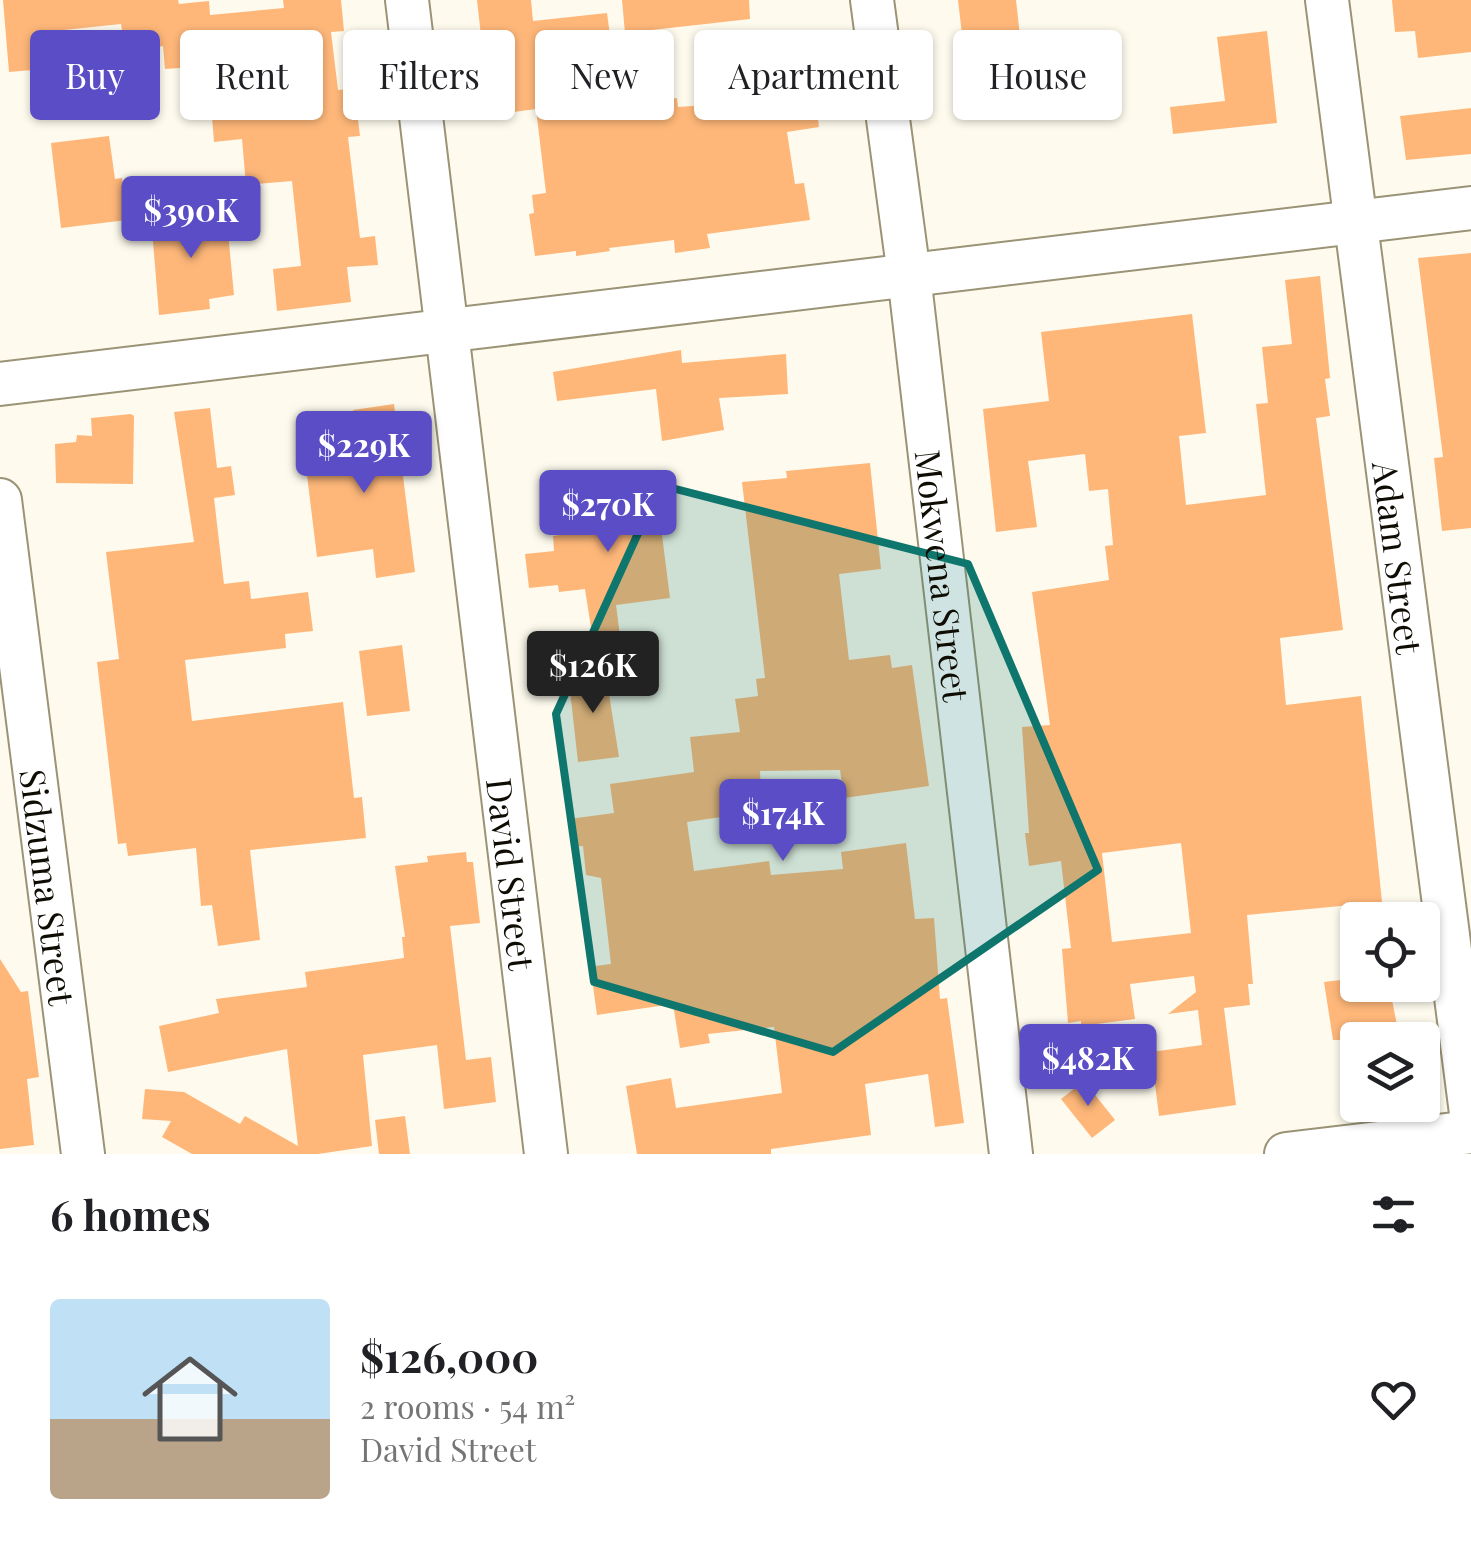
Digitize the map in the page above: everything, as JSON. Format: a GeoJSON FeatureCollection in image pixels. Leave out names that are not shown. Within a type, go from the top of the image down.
{"type":"FeatureCollection","features":[{"type":"Feature","properties":{"kind":"street","name":"David Street"},"geometry":{"type":"LineString","coordinates":[[407,0],[546,1154]]}},
{"type":"Feature","properties":{"kind":"street","name":"Mokwena Street"},"geometry":{"type":"LineString","coordinates":[[872,0],[909,276],[1011,1154]]}},
{"type":"Feature","properties":{"kind":"street","name":"Adam Street"},"geometry":{"type":"LineString","coordinates":[[1327,0],[1471,1114]]}},
{"type":"Feature","properties":{"kind":"street"},"geometry":{"type":"LineString","coordinates":[[0,384],[1471,208]]}},
{"type":"Feature","properties":{"kind":"street","name":"Sidzuma Street"},"geometry":{"type":"LineString","coordinates":[[0,500],[83,1154]]}},
{"type":"Feature","properties":{"kind":"street"},"geometry":{"type":"LineString","coordinates":[[1286,1154],[1471,1132]]}},
{"type":"Feature","properties":{"kind":"highlighted area"},"geometry":{"type":"Polygon","coordinates":[[[660,485],[968,564],[1098,870],[833,1052],[594,982],[556,714],[660,485]]]}},
{"type":"Feature","properties":{"kind":"building"},"geometry":{"type":"Polygon","coordinates":[[[3,0],[178,0],[179,4],[209,1],[210,15],[284,8],[283,0],[341,0],[344,30],[331,32],[338,90],[343,89],[343,120],[358,120],[360,136],[348,137],[360,238],[375,236],[378,265],[347,267],[351,302],[277,311],[273,269],[301,266],[292,181],[246,185],[242,139],[214,142],[212,120],[323,120],[323,30],[180,30],[180,68],[165,69],[160,30],[122,30],[121,24],[30,30],[30,70],[9,72],[3,0]]]}},
{"type":"Feature","properties":{"kind":"building"},"geometry":{"type":"Polygon","coordinates":[[[477,0],[531,0],[533,21],[607,13],[609,30],[535,30],[535,109],[515,112],[515,30],[480,30],[477,0]]]}},
{"type":"Feature","properties":{"kind":"building"},"geometry":{"type":"Polygon","coordinates":[[[622,0],[749,0],[750,19],[625,30],[622,0]]]}},
{"type":"Feature","properties":{"kind":"building"},"geometry":{"type":"Polygon","coordinates":[[[958,0],[1016,0],[1019,30],[961,30],[958,0]]]}},
{"type":"Feature","properties":{"kind":"building"},"geometry":{"type":"Polygon","coordinates":[[[1392,0],[1471,0],[1471,52],[1418,58],[1415,31],[1395,32],[1392,0]]]}},
{"type":"Feature","properties":{"kind":"building"},"geometry":{"type":"Polygon","coordinates":[[[1267,31],[1277,123],[1173,134],[1170,107],[1225,101],[1217,37],[1267,31]]]}},
{"type":"Feature","properties":{"kind":"building"},"geometry":{"type":"Polygon","coordinates":[[[677,98],[678,107],[694,106],[694,120],[818,120],[819,127],[787,132],[795,184],[804,183],[810,220],[707,234],[710,248],[675,253],[674,240],[576,256],[576,251],[535,256],[529,214],[534,213],[532,195],[546,193],[537,120],[674,120],[677,98]]]}},
{"type":"Feature","properties":{"kind":"building"},"geometry":{"type":"Polygon","coordinates":[[[1471,108],[1471,154],[1406,160],[1400,116],[1471,108]]]}},
{"type":"Feature","properties":{"kind":"building"},"geometry":{"type":"Polygon","coordinates":[[[109,136],[115,179],[122,178],[127,220],[61,228],[51,143],[109,136]]]}},
{"type":"Feature","properties":{"kind":"building"},"geometry":{"type":"Polygon","coordinates":[[[226,211],[234,295],[209,299],[210,309],[159,315],[151,217],[226,211]]]}},
{"type":"Feature","properties":{"kind":"building"},"geometry":{"type":"Polygon","coordinates":[[[1471,253],[1471,528],[1442,531],[1434,458],[1443,457],[1418,258],[1471,253]]]}},
{"type":"Feature","properties":{"kind":"building"},"geometry":{"type":"Polygon","coordinates":[[[1320,276],[1330,416],[1316,418],[1343,630],[1280,638],[1286,705],[1361,696],[1382,902],[1340,902],[1340,906],[1247,915],[1253,984],[1248,984],[1250,1005],[1224,1008],[1236,1105],[1159,1116],[1151,1052],[1202,1045],[1198,1010],[1168,1014],[1196,992],[1194,976],[1130,984],[1135,1019],[1081,1026],[1081,1021],[1068,1023],[1062,949],[1071,948],[1061,861],[1029,866],[1025,833],[1029,833],[1022,727],[1050,725],[1032,592],[1109,580],[1105,546],[1113,545],[1108,489],[1089,491],[1085,454],[1028,461],[1037,527],[996,532],[983,409],[1049,401],[1041,332],[1192,314],[1206,433],[1179,436],[1186,505],[1266,495],[1256,404],[1268,403],[1262,347],[1292,344],[1285,280],[1320,276]],[[1181,843],[1102,853],[1112,942],[1191,933],[1181,843]]]}},
{"type":"Feature","properties":{"kind":"building"},"geometry":{"type":"Polygon","coordinates":[[[681,350],[682,363],[786,354],[788,394],[719,398],[724,430],[662,441],[656,389],[557,401],[553,372],[681,350]]]}},
{"type":"Feature","properties":{"kind":"building"},"geometry":{"type":"Polygon","coordinates":[[[394,404],[415,572],[376,578],[373,549],[317,557],[305,459],[358,452],[353,410],[394,404]]]}},
{"type":"Feature","properties":{"kind":"building"},"geometry":{"type":"Polygon","coordinates":[[[210,408],[217,468],[231,466],[235,495],[214,498],[224,584],[249,581],[251,599],[308,592],[313,631],[285,634],[286,648],[185,660],[192,721],[343,702],[354,798],[362,797],[366,838],[250,850],[260,940],[218,946],[212,905],[201,906],[196,848],[128,856],[126,843],[118,844],[97,662],[119,659],[106,552],[194,542],[174,412],[210,408]]]}},
{"type":"Feature","properties":{"kind":"building"},"geometry":{"type":"Polygon","coordinates":[[[131,414],[133,484],[56,483],[55,444],[76,442],[77,435],[92,436],[91,418],[131,414]]]}},
{"type":"Feature","properties":{"kind":"building"},"geometry":{"type":"Polygon","coordinates":[[[870,463],[881,569],[839,574],[849,660],[890,655],[892,668],[912,665],[929,786],[844,798],[840,770],[760,771],[762,811],[687,822],[694,871],[769,861],[771,875],[843,869],[841,852],[906,843],[915,919],[934,918],[940,999],[947,998],[964,1123],[935,1127],[928,1074],[865,1084],[871,1135],[771,1149],[771,1154],[637,1154],[626,1086],[671,1078],[676,1108],[782,1093],[774,1027],[708,1034],[710,1043],[680,1048],[673,1004],[597,1015],[595,966],[611,964],[601,878],[586,875],[583,846],[572,847],[569,819],[614,813],[610,784],[694,772],[690,737],[740,732],[735,699],[758,696],[756,679],[765,678],[742,482],[787,478],[786,471],[870,463]]]}},
{"type":"Feature","properties":{"kind":"building"},"geometry":{"type":"Polygon","coordinates":[[[631,477],[632,487],[660,484],[664,510],[659,511],[670,598],[616,605],[621,644],[594,647],[585,589],[559,592],[558,585],[529,588],[525,554],[554,551],[553,536],[561,535],[560,509],[606,506],[603,481],[631,477]]]}},
{"type":"Feature","properties":{"kind":"building"},"geometry":{"type":"Polygon","coordinates":[[[402,645],[410,711],[367,716],[359,651],[402,645]]]}},
{"type":"Feature","properties":{"kind":"building"},"geometry":{"type":"Polygon","coordinates":[[[605,669],[619,757],[578,762],[568,673],[605,669]]]}},
{"type":"Feature","properties":{"kind":"building"},"geometry":{"type":"Polygon","coordinates":[[[466,852],[467,862],[473,862],[480,923],[450,926],[466,1060],[491,1057],[496,1102],[444,1109],[437,1045],[363,1055],[372,1146],[318,1154],[192,1154],[162,1137],[171,1121],[142,1119],[145,1089],[184,1092],[240,1124],[245,1116],[298,1146],[287,1049],[168,1072],[159,1026],[219,1013],[216,999],[307,987],[305,972],[404,958],[405,937],[395,866],[428,862],[427,856],[466,852]]]}},
{"type":"Feature","properties":{"kind":"building"},"geometry":{"type":"Polygon","coordinates":[[[0,959],[21,992],[28,991],[39,1077],[27,1079],[34,1145],[0,1149],[0,959]]]}},
{"type":"Feature","properties":{"kind":"building"},"geometry":{"type":"Polygon","coordinates":[[[1340,980],[1340,1002],[1392,1002],[1396,1022],[1340,1022],[1340,1040],[1333,1040],[1324,982],[1340,980]]]}},
{"type":"Feature","properties":{"kind":"building"},"geometry":{"type":"Polygon","coordinates":[[[1084,1081],[1115,1120],[1092,1138],[1061,1099],[1084,1081]]]}},
{"type":"Feature","properties":{"kind":"building"},"geometry":{"type":"Polygon","coordinates":[[[405,1116],[410,1154],[379,1154],[375,1120],[405,1116]]]}}]}
